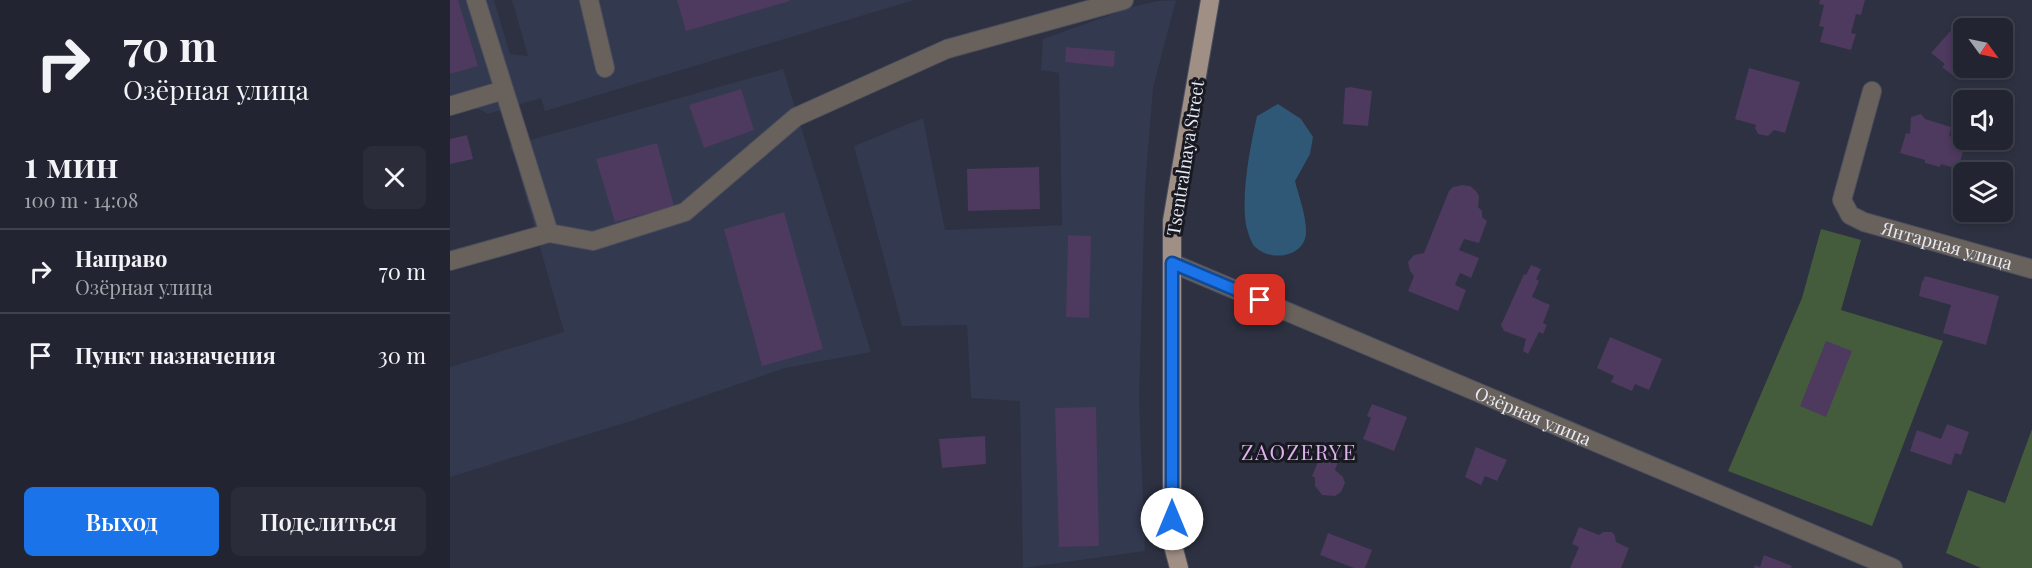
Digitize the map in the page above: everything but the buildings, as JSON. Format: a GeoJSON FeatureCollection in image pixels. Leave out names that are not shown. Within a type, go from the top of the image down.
{"type":"FeatureCollection","features":[{"type":"Feature","properties":{"kind":"main road","name":"Tsentralnaya Street"},"geometry":{"type":"LineString","coordinates":[[1179,568],[1172,542],[1172,221],[1210,0]]}},
{"type":"Feature","properties":{"kind":"street"},"geometry":{"type":"LineString","coordinates":[[476,0],[549,233]]}},
{"type":"Feature","properties":{"kind":"street"},"geometry":{"type":"LineString","coordinates":[[589,0],[605,68]]}},
{"type":"Feature","properties":{"kind":"street"},"geometry":{"type":"LineString","coordinates":[[450,261],[549,233],[593,241],[685,212],[796,117],[947,49],[1124,0]]}},
{"type":"Feature","properties":{"kind":"street"},"geometry":{"type":"LineString","coordinates":[[450,106],[504,90]]}},
{"type":"Feature","properties":{"kind":"street","name":"Янтарная улица"},"geometry":{"type":"LineString","coordinates":[[1872,91],[1842,200],[1850,214],[1864,222],[2032,269]]}},
{"type":"Feature","properties":{"kind":"street","name":"Озёрная улица"},"geometry":{"type":"LineString","coordinates":[[1172,263],[1893,568]]}},
{"type":"Feature","properties":{"kind":"shaded area"},"geometry":{"type":"Polygon","coordinates":[[[450,0],[494,0],[510,54],[528,56],[512,0],[914,0],[545,111],[541,98],[488,114],[479,109],[471,109],[450,115],[450,0]]]}},
{"type":"Feature","properties":{"kind":"shaded area"},"geometry":{"type":"Polygon","coordinates":[[[1176,0],[1153,88],[1145,189],[1139,398],[1145,551],[1023,568],[1020,401],[971,398],[967,325],[902,326],[854,146],[923,118],[945,230],[1062,225],[1059,73],[1041,70],[1043,39],[1135,6],[1176,0]]]}},
{"type":"Feature","properties":{"kind":"shaded area"},"geometry":{"type":"Polygon","coordinates":[[[783,69],[871,352],[785,368],[634,420],[450,477],[450,367],[564,332],[514,155],[509,146],[783,69]]]}},
{"type":"Feature","properties":{"kind":"shaded area"},"geometry":{"type":"Polygon","coordinates":[[[1278,104],[1301,119],[1313,137],[1310,154],[1295,181],[1305,219],[1305,240],[1294,252],[1278,256],[1261,251],[1254,246],[1249,236],[1246,225],[1245,185],[1257,116],[1278,104]]]}},
{"type":"Feature","properties":{"kind":"green space"},"geometry":{"type":"Polygon","coordinates":[[[1821,229],[1861,240],[1841,310],[1943,341],[1872,526],[1728,471],[1802,298],[1821,229]]]}},
{"type":"Feature","properties":{"kind":"green space"},"geometry":{"type":"Polygon","coordinates":[[[2032,429],[2032,568],[1981,568],[1946,553],[1968,490],[2005,503],[2032,429]]]}},
{"type":"Feature","properties":{"kind":"district","name":"ZAOZERYE"},"geometry":{"type":"Point","coordinates":[1299,451]}},
{"type":"Feature","properties":{"kind":"route"},"geometry":{"type":"LineString","coordinates":[[1172,519],[1172,263],[1260,300]]}}]}
